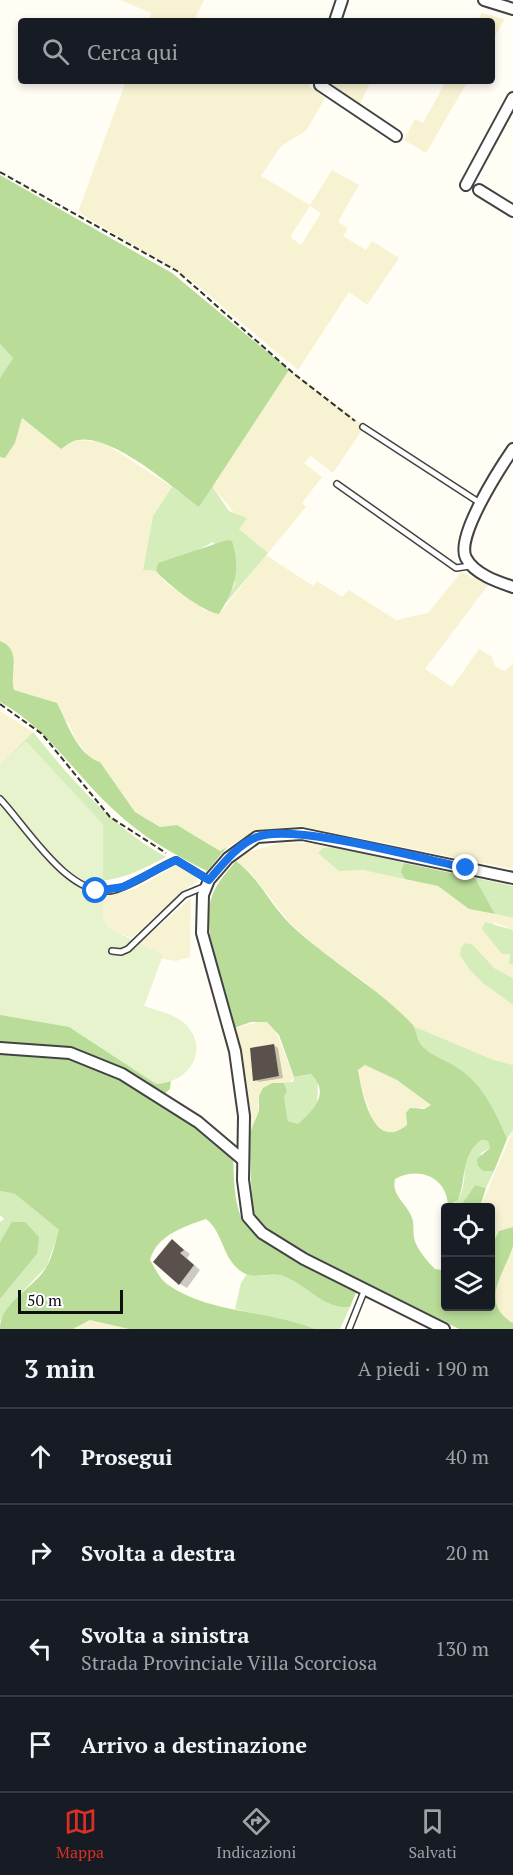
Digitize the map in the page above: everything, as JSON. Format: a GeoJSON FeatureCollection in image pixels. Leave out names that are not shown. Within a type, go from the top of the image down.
{"type":"FeatureCollection","features":[{"type":"Feature","properties":{"kind":"street"},"geometry":{"type":"LineString","coordinates":[[336,18],[342,0]]}},
{"type":"Feature","properties":{"kind":"street"},"geometry":{"type":"LineString","coordinates":[[484,0],[513,9]]}},
{"type":"Feature","properties":{"kind":"street"},"geometry":{"type":"LineString","coordinates":[[320,84],[396,136]]}},
{"type":"Feature","properties":{"kind":"street"},"geometry":{"type":"LineString","coordinates":[[466,186],[513,98]]}},
{"type":"Feature","properties":{"kind":"street"},"geometry":{"type":"LineString","coordinates":[[479,190],[513,211]]}},
{"type":"Feature","properties":{"kind":"street"},"geometry":{"type":"LineString","coordinates":[[513,449],[482,504],[463,547],[466,558],[472,566],[496,582],[513,587]]}},
{"type":"Feature","properties":{"kind":"street"},"geometry":{"type":"LineString","coordinates":[[444,1329],[304,1259],[262,1233],[248,1217],[243,1160],[244,1116],[235,1051],[202,933],[203,895],[208,883],[228,858],[257,837],[302,834],[513,878]]}},
{"type":"Feature","properties":{"kind":"street"},"geometry":{"type":"LineString","coordinates":[[0,1048],[70,1053],[122,1074],[198,1122],[243,1160]]}},
{"type":"Feature","properties":{"kind":"lane"},"geometry":{"type":"LineString","coordinates":[[363,427],[482,504]]}},
{"type":"Feature","properties":{"kind":"lane"},"geometry":{"type":"LineString","coordinates":[[337,484],[456,568],[472,566]]}},
{"type":"Feature","properties":{"kind":"lane"},"geometry":{"type":"LineString","coordinates":[[0,799],[19,825],[73,880],[96,891],[123,887],[176,860],[208,883],[184,896],[128,949],[121,952],[112,951]]}},
{"type":"Feature","properties":{"kind":"lane"},"geometry":{"type":"LineString","coordinates":[[349,1329],[364,1289]]}},
{"type":"Feature","properties":{"kind":"path"},"geometry":{"type":"LineString","coordinates":[[0,172],[177,271],[293,373],[363,427]]}},
{"type":"Feature","properties":{"kind":"path"},"geometry":{"type":"LineString","coordinates":[[0,704],[42,734],[110,817],[176,860]]}},
{"type":"Feature","properties":{"kind":"shaded area"},"geometry":{"type":"Polygon","coordinates":[[[120,0],[204,0],[195,18],[150,18],[151,13],[120,0]]]}},
{"type":"Feature","properties":{"kind":"shaded area"},"geometry":{"type":"Polygon","coordinates":[[[482,13],[505,19],[495,35],[495,18],[479,18],[482,13]]]}},
{"type":"Feature","properties":{"kind":"shaded area"},"geometry":{"type":"Polygon","coordinates":[[[125,84],[310,84],[309,86],[325,98],[306,131],[281,146],[261,176],[310,205],[332,170],[359,185],[338,222],[348,228],[343,236],[366,250],[372,241],[399,258],[367,305],[349,292],[298,370],[191,280],[78,212],[125,84]],[[310,206],[290,237],[301,245],[321,213],[310,206]]]}},
{"type":"Feature","properties":{"kind":"shaded area"},"geometry":{"type":"Polygon","coordinates":[[[327,84],[370,84],[358,108],[327,84]]]}},
{"type":"Feature","properties":{"kind":"shaded area"},"geometry":{"type":"Polygon","coordinates":[[[444,84],[466,84],[426,153],[404,140],[415,119],[423,123],[444,84]]]}},
{"type":"Feature","properties":{"kind":"shaded area"},"geometry":{"type":"Polygon","coordinates":[[[289,370],[365,426],[333,473],[311,456],[304,463],[322,477],[302,503],[306,507],[268,553],[239,529],[236,515],[212,486],[289,370]]]}},
{"type":"Feature","properties":{"kind":"shaded area"},"geometry":{"type":"Polygon","coordinates":[[[22,418],[61,449],[77,440],[103,442],[172,487],[153,516],[143,570],[156,571],[168,585],[193,599],[204,610],[219,614],[266,555],[313,586],[317,581],[342,597],[349,590],[396,620],[428,613],[461,572],[488,585],[425,669],[452,687],[479,649],[492,657],[495,666],[505,671],[513,663],[513,869],[300,826],[258,831],[220,851],[177,825],[160,827],[135,812],[100,762],[91,759],[76,740],[69,724],[33,697],[14,691],[11,681],[15,665],[5,643],[0,641],[0,457],[5,458],[15,443],[22,418]]]}},
{"type":"Feature","properties":{"kind":"shaded area"},"geometry":{"type":"Polygon","coordinates":[[[0,711],[33,732],[0,766],[0,711]]]}},
{"type":"Feature","properties":{"kind":"shaded area"},"geometry":{"type":"Polygon","coordinates":[[[280,843],[309,843],[334,847],[323,848],[354,870],[373,871],[438,886],[469,909],[513,918],[513,930],[493,922],[510,954],[509,964],[513,965],[513,978],[494,968],[476,949],[484,984],[513,1005],[513,1065],[491,1059],[413,1026],[365,982],[318,949],[289,922],[250,872],[236,861],[248,852],[280,843]]]}},
{"type":"Feature","properties":{"kind":"shaded area"},"geometry":{"type":"Polygon","coordinates":[[[176,865],[183,865],[194,874],[198,881],[183,891],[132,938],[108,929],[103,917],[102,897],[135,889],[176,865]]]}},
{"type":"Feature","properties":{"kind":"shaded area"},"geometry":{"type":"Polygon","coordinates":[[[191,898],[190,957],[176,961],[134,954],[141,942],[191,898]]]}},
{"type":"Feature","properties":{"kind":"shaded area"},"geometry":{"type":"Polygon","coordinates":[[[267,1022],[274,1027],[294,1077],[289,1083],[272,1083],[258,1104],[259,1111],[249,1135],[248,1100],[234,1028],[267,1022]]]}},
{"type":"Feature","properties":{"kind":"shaded area"},"geometry":{"type":"Polygon","coordinates":[[[365,1065],[397,1080],[432,1105],[406,1113],[407,1125],[397,1133],[388,1133],[379,1128],[372,1119],[361,1085],[358,1070],[365,1065]]]}},
{"type":"Feature","properties":{"kind":"shaded area"},"geometry":{"type":"Polygon","coordinates":[[[513,1130],[513,1227],[499,1231],[495,1239],[495,1203],[482,1203],[513,1130]]]}},
{"type":"Feature","properties":{"kind":"shaded area"},"geometry":{"type":"Polygon","coordinates":[[[513,1245],[513,1323],[498,1312],[495,1301],[498,1282],[513,1245]]]}},
{"type":"Feature","properties":{"kind":"shaded area"},"geometry":{"type":"Polygon","coordinates":[[[90,1320],[116,1325],[128,1329],[73,1329],[90,1320]]]}},
{"type":"Feature","properties":{"kind":"green space"},"geometry":{"type":"Polygon","coordinates":[[[0,175],[172,273],[289,370],[199,507],[158,475],[124,453],[91,440],[77,440],[61,449],[22,418],[15,443],[5,458],[0,457],[0,378],[13,358],[0,344],[0,175]]]}},
{"type":"Feature","properties":{"kind":"green space"},"geometry":{"type":"Polygon","coordinates":[[[0,344],[13,358],[0,378],[0,344]]]}},
{"type":"Feature","properties":{"kind":"green space"},"geometry":{"type":"Polygon","coordinates":[[[212,486],[229,511],[247,518],[239,529],[268,553],[226,603],[235,583],[213,542],[190,554],[158,563],[156,571],[143,570],[153,516],[172,487],[199,507],[212,486]]]}},
{"type":"Feature","properties":{"kind":"green space"},"geometry":{"type":"Polygon","coordinates":[[[227,540],[232,541],[235,551],[236,570],[233,588],[219,614],[195,603],[176,590],[156,571],[158,563],[227,540]]]}},
{"type":"Feature","properties":{"kind":"green space"},"geometry":{"type":"Polygon","coordinates":[[[0,641],[7,645],[13,656],[14,690],[57,703],[79,745],[92,758],[100,762],[135,812],[160,827],[177,825],[220,851],[227,847],[207,871],[136,829],[100,796],[32,724],[0,702],[0,641]]]}},
{"type":"Feature","properties":{"kind":"green space"},"geometry":{"type":"Polygon","coordinates":[[[33,732],[78,785],[111,817],[128,832],[166,857],[122,877],[92,881],[0,766],[33,732]]]}},
{"type":"Feature","properties":{"kind":"green space"},"geometry":{"type":"Polygon","coordinates":[[[26,741],[103,824],[103,917],[108,928],[163,955],[144,1006],[179,1019],[192,1032],[196,1042],[193,1062],[187,1071],[168,1082],[156,1084],[69,1027],[0,1015],[0,766],[26,741]]]}},
{"type":"Feature","properties":{"kind":"green space"},"geometry":{"type":"Polygon","coordinates":[[[334,847],[404,863],[402,872],[405,879],[363,870],[339,871],[318,853],[323,848],[334,847]]]}},
{"type":"Feature","properties":{"kind":"green space"},"geometry":{"type":"Polygon","coordinates":[[[236,861],[258,883],[289,923],[398,1010],[412,1024],[422,1046],[467,1075],[488,1100],[507,1139],[494,1171],[483,1171],[478,1166],[477,1159],[490,1148],[488,1141],[481,1140],[470,1153],[461,1192],[458,1200],[453,1203],[447,1203],[443,1188],[437,1181],[422,1174],[404,1175],[395,1179],[394,1185],[397,1195],[412,1218],[415,1241],[419,1250],[435,1269],[441,1270],[441,1311],[495,1311],[495,1239],[499,1231],[513,1227],[513,1246],[500,1277],[496,1297],[497,1306],[513,1323],[513,1329],[459,1329],[275,1238],[257,1224],[252,1203],[249,1135],[259,1111],[259,1096],[263,1088],[272,1083],[284,1083],[287,1091],[284,1097],[288,1121],[298,1124],[318,1101],[320,1088],[311,1074],[294,1077],[279,1035],[267,1022],[251,1022],[234,1028],[215,962],[209,926],[212,896],[219,882],[236,861]],[[365,1065],[358,1070],[371,1117],[378,1126],[386,1131],[395,1132],[407,1125],[406,1113],[410,1108],[424,1109],[431,1105],[397,1080],[365,1065]]]}},
{"type":"Feature","properties":{"kind":"green space"},"geometry":{"type":"Polygon","coordinates":[[[404,863],[475,878],[495,914],[469,909],[438,886],[405,879],[401,872],[404,863]]]}},
{"type":"Feature","properties":{"kind":"green space"},"geometry":{"type":"Polygon","coordinates":[[[475,878],[513,886],[513,918],[495,914],[475,878]]]}},
{"type":"Feature","properties":{"kind":"green space"},"geometry":{"type":"Polygon","coordinates":[[[485,922],[513,930],[513,965],[509,964],[510,954],[502,954],[482,929],[485,922]]]}},
{"type":"Feature","properties":{"kind":"green space"},"geometry":{"type":"Polygon","coordinates":[[[466,943],[473,945],[494,968],[513,978],[513,1005],[484,984],[470,970],[460,955],[461,947],[466,943]]]}},
{"type":"Feature","properties":{"kind":"green space"},"geometry":{"type":"Polygon","coordinates":[[[0,1000],[56,1010],[171,1080],[170,1089],[162,1096],[72,1051],[0,1046],[0,1000]]]}},
{"type":"Feature","properties":{"kind":"green space"},"geometry":{"type":"Polygon","coordinates":[[[413,1026],[491,1059],[513,1065],[513,1130],[507,1139],[473,1080],[421,1047],[413,1026]]]}},
{"type":"Feature","properties":{"kind":"green space"},"geometry":{"type":"Polygon","coordinates":[[[0,1049],[67,1053],[122,1076],[233,1153],[236,1201],[246,1225],[283,1252],[357,1290],[350,1307],[340,1307],[322,1300],[298,1283],[280,1275],[253,1276],[242,1272],[232,1262],[215,1230],[206,1219],[172,1233],[153,1251],[150,1260],[164,1281],[186,1295],[203,1302],[279,1318],[315,1329],[129,1329],[90,1320],[73,1329],[0,1329],[6,1311],[47,1266],[59,1230],[15,1194],[0,1191],[0,1049]]]}},
{"type":"Feature","properties":{"kind":"green space"},"geometry":{"type":"Polygon","coordinates":[[[312,1074],[318,1081],[317,1107],[298,1124],[288,1121],[284,1097],[287,1091],[284,1083],[293,1082],[294,1077],[312,1074]]]}},
{"type":"Feature","properties":{"kind":"green space"},"geometry":{"type":"Polygon","coordinates":[[[480,1140],[488,1141],[490,1148],[481,1153],[482,1171],[494,1171],[486,1188],[475,1185],[463,1203],[454,1203],[462,1190],[466,1160],[480,1140]]]}},
{"type":"Feature","properties":{"kind":"green space"},"geometry":{"type":"Polygon","coordinates":[[[475,1185],[486,1188],[481,1203],[463,1203],[475,1185]]]}},
{"type":"Feature","properties":{"kind":"green space"},"geometry":{"type":"Polygon","coordinates":[[[0,1191],[15,1194],[59,1230],[47,1266],[10,1305],[0,1321],[0,1299],[37,1254],[13,1222],[0,1242],[0,1222],[4,1219],[0,1215],[0,1191]]]}},
{"type":"Feature","properties":{"kind":"green space"},"geometry":{"type":"Polygon","coordinates":[[[12,1222],[25,1222],[39,1237],[37,1254],[0,1299],[0,1242],[12,1222]]]}},
{"type":"Feature","properties":{"kind":"green space"},"geometry":{"type":"Polygon","coordinates":[[[247,1274],[279,1275],[289,1278],[330,1304],[350,1307],[340,1329],[315,1329],[235,1309],[241,1283],[247,1274]]]}},
{"type":"Feature","properties":{"kind":"building"},"geometry":{"type":"Polygon","coordinates":[[[274,1044],[279,1076],[253,1081],[250,1048],[274,1044]]]}},
{"type":"Feature","properties":{"kind":"building"},"geometry":{"type":"Polygon","coordinates":[[[172,1239],[184,1250],[180,1253],[194,1265],[179,1285],[153,1262],[172,1239]]]}},
{"type":"Feature","properties":{"kind":"route"},"geometry":{"type":"LineString","coordinates":[[96,891],[112,891],[123,887],[176,860],[209,880],[228,858],[257,837],[302,834],[466,868]]}}]}
